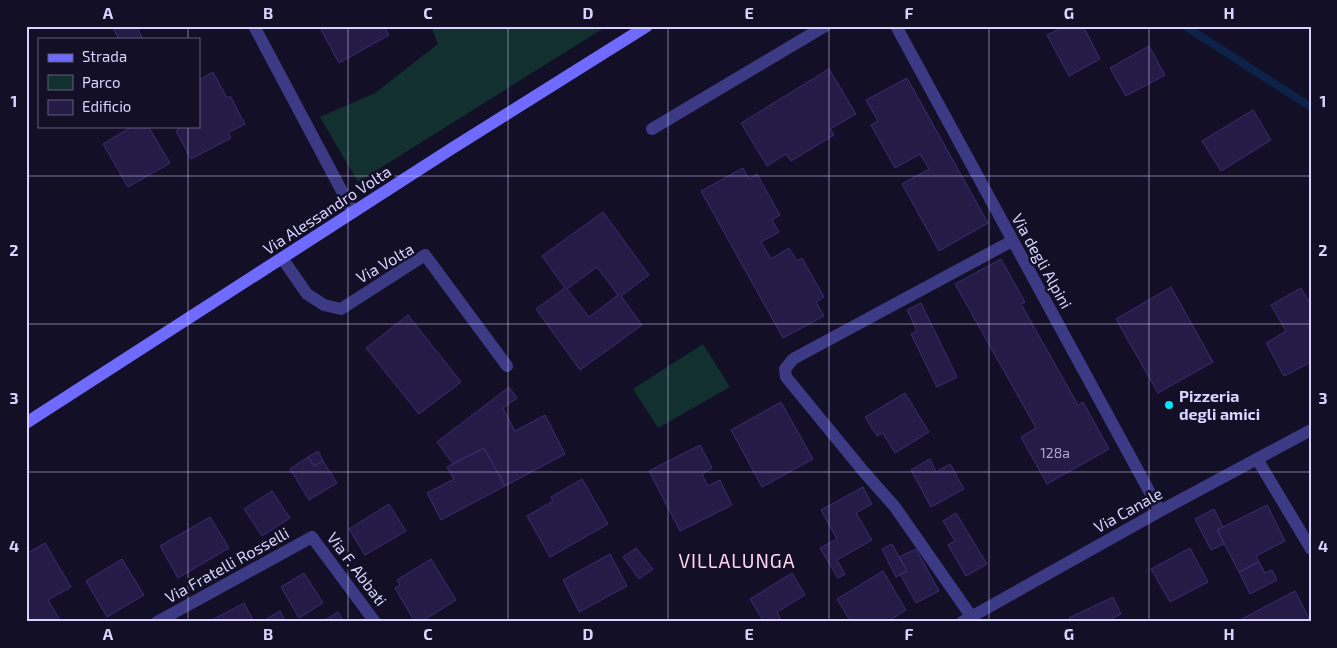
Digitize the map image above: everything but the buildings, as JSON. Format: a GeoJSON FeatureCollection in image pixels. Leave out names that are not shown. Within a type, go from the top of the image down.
{"type":"FeatureCollection","features":[{"type":"Feature","properties":{"kind":"main road","name":"Via Alessandro Volta"},"geometry":{"type":"LineString","coordinates":[[26,423],[353,212],[647,26]]}},
{"type":"Feature","properties":{"kind":"street"},"geometry":{"type":"LineString","coordinates":[[254,26],[353,212]]}},
{"type":"Feature","properties":{"kind":"street"},"geometry":{"type":"LineString","coordinates":[[652,129],[825,26]]}},
{"type":"Feature","properties":{"kind":"street","name":"Via degli Alpini"},"geometry":{"type":"LineString","coordinates":[[896,26],[1160,511]]}},
{"type":"Feature","properties":{"kind":"street"},"geometry":{"type":"LineString","coordinates":[[967,619],[895,507],[786,377],[785,369],[793,359],[1012,241]]}},
{"type":"Feature","properties":{"kind":"street","name":"Via Volta"},"geometry":{"type":"LineString","coordinates":[[282,258],[307,294],[324,305],[340,309],[425,255],[507,366]]}},
{"type":"Feature","properties":{"kind":"street","name":"Via Canale"},"geometry":{"type":"LineString","coordinates":[[967,619],[1160,511],[1311,430]]}},
{"type":"Feature","properties":{"kind":"street"},"geometry":{"type":"LineString","coordinates":[[1257,459],[1311,549]]}},
{"type":"Feature","properties":{"kind":"street","name":"Via Fratelli Rosselli"},"geometry":{"type":"LineString","coordinates":[[156,622],[312,536]]}},
{"type":"Feature","properties":{"kind":"street","name":"Via F. Abbati"},"geometry":{"type":"LineString","coordinates":[[312,536],[375,622]]}},
{"type":"Feature","properties":{"kind":"green space"},"geometry":{"type":"Polygon","coordinates":[[[431,26],[607,26],[358,182],[320,117],[375,93],[438,44],[431,26]]]}},
{"type":"Feature","properties":{"kind":"green space"},"geometry":{"type":"Polygon","coordinates":[[[703,344],[730,387],[658,428],[633,389],[703,344]]]}},
{"type":"Feature","properties":{"kind":"waterway"},"geometry":{"type":"LineString","coordinates":[[1185,26],[1311,107]]}},
{"type":"Feature","properties":{"kind":"place","name":"Pizzeria degli amici"},"geometry":{"type":"Point","coordinates":[1169,405]}},
{"type":"Feature","properties":{"kind":"district","name":"VILLALUNGA"},"geometry":{"type":"Point","coordinates":[737,561]}}]}
